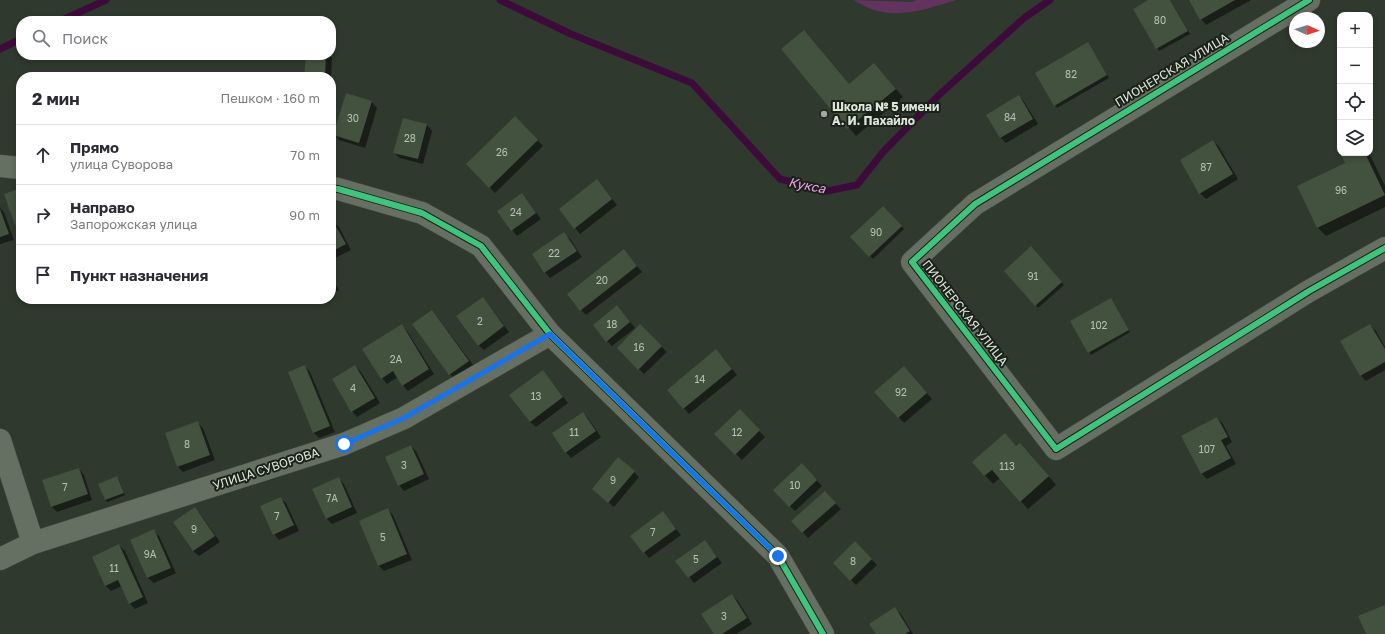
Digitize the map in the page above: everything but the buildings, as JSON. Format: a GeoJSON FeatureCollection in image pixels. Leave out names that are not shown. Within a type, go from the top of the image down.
{"type":"FeatureCollection","features":[{"type":"Feature","properties":{"kind":"street","name":"ПИОНЕРСКАЯ УЛИЦА"},"geometry":{"type":"LineString","coordinates":[[1309,0],[975,204],[912,262],[1056,449],[1309,291],[1385,248]]}},
{"type":"Feature","properties":{"kind":"street"},"geometry":{"type":"LineString","coordinates":[[0,166],[16,168]]}},
{"type":"Feature","properties":{"kind":"street"},"geometry":{"type":"LineString","coordinates":[[336,189],[422,213],[481,246],[550,334],[778,556],[823,634]]}},
{"type":"Feature","properties":{"kind":"street","name":"УЛИЦА СУВОРОВА"},"geometry":{"type":"LineString","coordinates":[[0,559],[33,543],[344,444],[404,418],[550,334]]}},
{"type":"Feature","properties":{"kind":"street"},"geometry":{"type":"LineString","coordinates":[[0,440],[33,543]]}},
{"type":"Feature","properties":{"kind":"shaded area"},"geometry":{"type":"Polygon","coordinates":[[[854,0],[912,2],[917,0],[956,0],[917,11],[892,13],[866,7],[854,0]]]}},
{"type":"Feature","properties":{"kind":"waterway","name":"Кукса"},"geometry":{"type":"LineString","coordinates":[[71,16],[106,0]]}},
{"type":"Feature","properties":{"kind":"waterway","name":"Кукса"},"geometry":{"type":"LineString","coordinates":[[500,0],[571,34],[692,83],[780,179],[827,191],[857,185],[883,152],[940,94],[1024,18],[1050,0]]}},
{"type":"Feature","properties":{"kind":"waterway","name":"Кукса"},"geometry":{"type":"LineString","coordinates":[[0,49],[16,41]]}},
{"type":"Feature","properties":{"kind":"cycle path"},"geometry":{"type":"LineString","coordinates":[[1309,0],[975,204],[912,262],[1056,449],[1309,291],[1385,248]]}},
{"type":"Feature","properties":{"kind":"cycle path"},"geometry":{"type":"LineString","coordinates":[[336,189],[422,213],[481,246],[550,334],[778,556],[823,634]]}},
{"type":"Feature","properties":{"kind":"place","name":"Школа № 5 имени А. И. Пахайло"},"geometry":{"type":"Point","coordinates":[824,114]}},
{"type":"Feature","properties":{"kind":"route"},"geometry":{"type":"LineString","coordinates":[[344,444],[404,418],[550,334],[778,556]]}}]}
